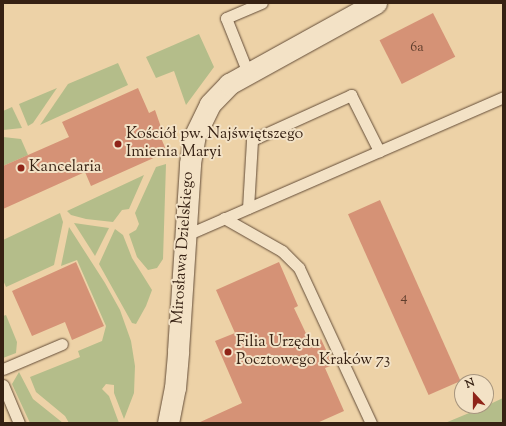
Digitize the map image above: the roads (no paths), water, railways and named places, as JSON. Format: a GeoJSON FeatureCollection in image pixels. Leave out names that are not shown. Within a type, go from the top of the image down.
{"type":"FeatureCollection","features":[{"type":"Feature","properties":{"kind":"street","name":"Mirosława Dzielskiego"},"geometry":{"type":"LineString","coordinates":[[168,423],[175,388],[184,236],[190,163],[195,135],[210,104],[230,84],[248,72],[364,6]]}},
{"type":"Feature","properties":{"kind":"lane"},"geometry":{"type":"LineString","coordinates":[[248,72],[226,18],[262,3]]}},
{"type":"Feature","properties":{"kind":"lane"},"geometry":{"type":"LineString","coordinates":[[248,208],[252,140],[344,99],[351,96],[379,151]]}},
{"type":"Feature","properties":{"kind":"lane"},"geometry":{"type":"LineString","coordinates":[[184,236],[503,96]]}},
{"type":"Feature","properties":{"kind":"lane"},"geometry":{"type":"LineString","coordinates":[[224,218],[282,251],[299,268],[372,423]]}},
{"type":"Feature","properties":{"kind":"lane"},"geometry":{"type":"LineString","coordinates":[[3,369],[62,344]]}},
{"type":"Feature","properties":{"kind":"lane"},"geometry":{"type":"LineString","coordinates":[[3,386],[19,423]]}},
{"type":"Feature","properties":{"kind":"place","name":"Kościół pw. Najświętszego Imienia Maryi"},"geometry":{"type":"Point","coordinates":[118,144]}},
{"type":"Feature","properties":{"kind":"place","name":"Kancelaria"},"geometry":{"type":"Point","coordinates":[21,168]}},
{"type":"Feature","properties":{"kind":"place","name":"Filia Urzędu Pocztowego Kraków 73"},"geometry":{"type":"Point","coordinates":[228,352]}}]}
